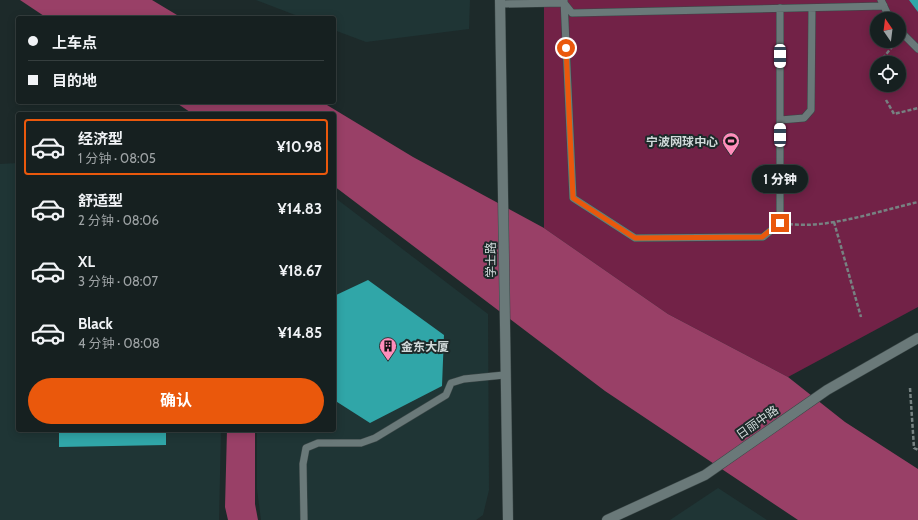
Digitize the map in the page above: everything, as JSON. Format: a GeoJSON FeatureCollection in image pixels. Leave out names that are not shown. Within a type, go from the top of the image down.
{"type":"FeatureCollection","features":[{"type":"Feature","properties":{"kind":"street","name":"学士路"},"geometry":{"type":"LineString","coordinates":[[500,2],[504,375],[508,520]]}},
{"type":"Feature","properties":{"kind":"street","name":"日丽中路"},"geometry":{"type":"LineString","coordinates":[[608,520],[705,475],[826,390],[918,338]]}},
{"type":"Feature","properties":{"kind":"lane"},"geometry":{"type":"LineString","coordinates":[[500,2],[565,1]]}},
{"type":"Feature","properties":{"kind":"lane"},"geometry":{"type":"LineString","coordinates":[[565,1],[572,13],[812,8],[882,3],[886,12]]}},
{"type":"Feature","properties":{"kind":"lane"},"geometry":{"type":"LineString","coordinates":[[565,1],[573,198],[635,238],[762,237],[780,223],[780,8]]}},
{"type":"Feature","properties":{"kind":"lane"},"geometry":{"type":"LineString","coordinates":[[780,120],[804,118],[811,110],[812,8]]}},
{"type":"Feature","properties":{"kind":"lane"},"geometry":{"type":"LineString","coordinates":[[906,37],[918,49]]}},
{"type":"Feature","properties":{"kind":"lane"},"geometry":{"type":"LineString","coordinates":[[304,520],[303,464],[306,448],[318,443],[360,442],[375,438],[446,395],[451,383],[464,379],[504,375]]}},
{"type":"Feature","properties":{"kind":"path"},"geometry":{"type":"LineString","coordinates":[[884,56],[891,48]]}},
{"type":"Feature","properties":{"kind":"path"},"geometry":{"type":"LineString","coordinates":[[886,100],[894,114],[918,108]]}},
{"type":"Feature","properties":{"kind":"path"},"geometry":{"type":"LineString","coordinates":[[780,223],[803,226],[834,222],[918,202]]}},
{"type":"Feature","properties":{"kind":"path"},"geometry":{"type":"LineString","coordinates":[[834,222],[861,317]]}},
{"type":"Feature","properties":{"kind":"path"},"geometry":{"type":"LineString","coordinates":[[910,388],[914,448],[918,450]]}},
{"type":"Feature","properties":{"kind":"shaded area"},"geometry":{"type":"Polygon","coordinates":[[[20,0],[152,0],[179,16],[44,16],[20,0]]]}},
{"type":"Feature","properties":{"kind":"shaded area"},"geometry":{"type":"Polygon","coordinates":[[[256,0],[470,0],[469,29],[366,42],[336,31],[336,16],[298,16],[256,0]]]}},
{"type":"Feature","properties":{"kind":"shaded area","name":"宁波网球中心"},"geometry":{"type":"Polygon","coordinates":[[[544,0],[918,0],[918,307],[788,377],[668,314],[544,228],[544,0]]]}},
{"type":"Feature","properties":{"kind":"shaded area"},"geometry":{"type":"Polygon","coordinates":[[[178,104],[325,104],[413,157],[544,228],[668,314],[788,377],[845,422],[918,469],[918,520],[798,520],[605,391],[336,188],[336,112],[190,112],[178,104]]]}},
{"type":"Feature","properties":{"kind":"shaded area"},"geometry":{"type":"Polygon","coordinates":[[[16,163],[16,432],[221,432],[219,520],[0,520],[0,164],[16,163]]]}},
{"type":"Feature","properties":{"kind":"shaded area"},"geometry":{"type":"Polygon","coordinates":[[[336,199],[488,314],[489,490],[483,515],[476,520],[261,520],[257,489],[257,432],[336,432],[336,199]]]}},
{"type":"Feature","properties":{"kind":"shaded area"},"geometry":{"type":"Polygon","coordinates":[[[227,432],[255,432],[255,504],[258,520],[228,520],[225,507],[227,432]]]}},
{"type":"Feature","properties":{"kind":"shaded area"},"geometry":{"type":"Polygon","coordinates":[[[718,488],[767,520],[670,520],[718,488]]]}},
{"type":"Feature","properties":{"kind":"building"},"geometry":{"type":"Polygon","coordinates":[[[909,0],[918,0],[918,12],[909,0]]]}},
{"type":"Feature","properties":{"kind":"building","name":"金东大厦"},"geometry":{"type":"Polygon","coordinates":[[[368,280],[444,335],[442,386],[370,423],[336,401],[336,295],[368,280]]]}},
{"type":"Feature","properties":{"kind":"building"},"geometry":{"type":"Polygon","coordinates":[[[59,432],[166,432],[166,445],[59,447],[59,432]]]}},
{"type":"Feature","properties":{"kind":"place","name":"宁波网球中心"},"geometry":{"type":"Point","coordinates":[731,156]}},
{"type":"Feature","properties":{"kind":"place","name":"金东大厦"},"geometry":{"type":"Point","coordinates":[388,361]}},
{"type":"Feature","properties":{"kind":"route"},"geometry":{"type":"LineString","coordinates":[[566,48],[573,198],[635,238],[762,237],[780,223]]}}]}
